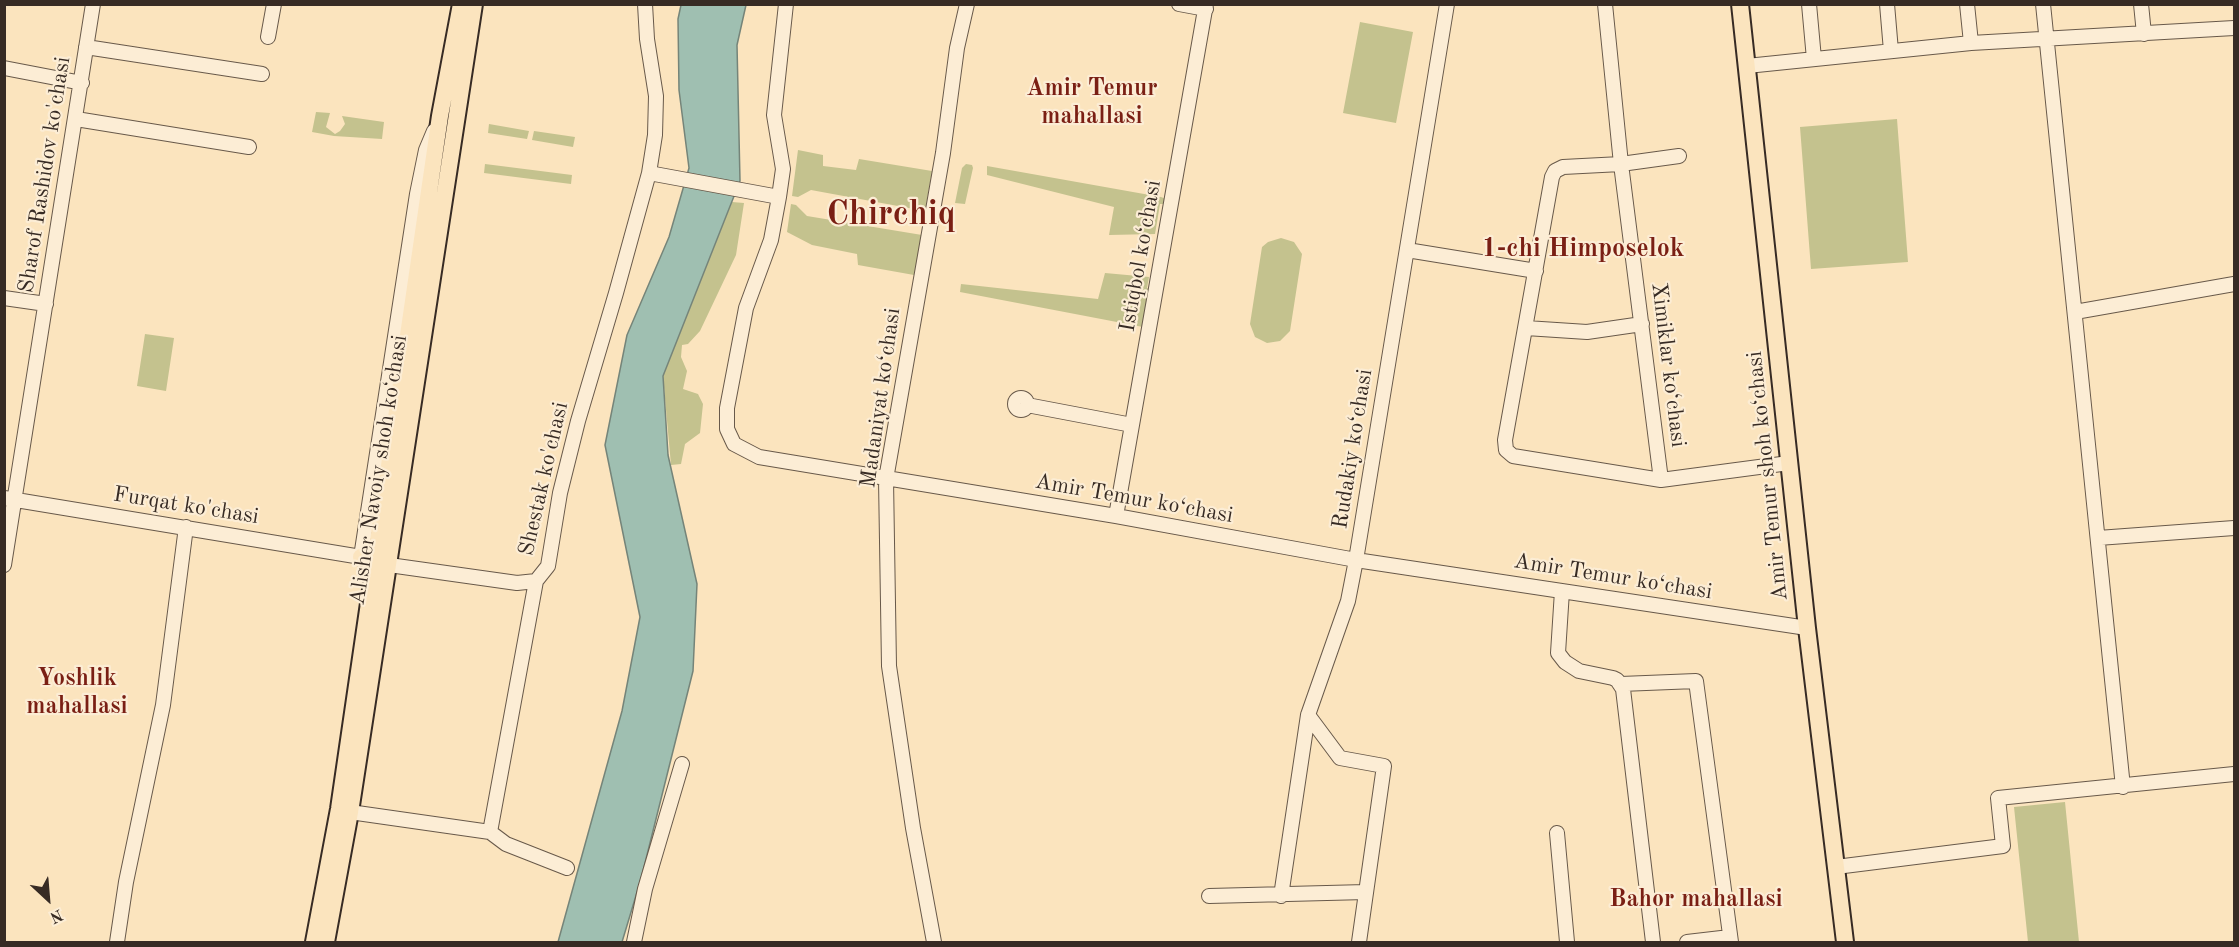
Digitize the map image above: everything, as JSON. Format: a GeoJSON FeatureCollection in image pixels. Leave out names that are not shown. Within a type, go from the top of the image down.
{"type":"FeatureCollection","features":[{"type":"Feature","properties":{"kind":"main road","name":"Alisher Navoiy shoh koʻchasi"},"geometry":{"type":"LineString","coordinates":[[314,942],[339,809],[440,116],[461,4]]}},
{"type":"Feature","properties":{"kind":"main road","name":"Alisher Navoiy shoh koʻchasi"},"geometry":{"type":"LineString","coordinates":[[326,942],[350,812],[375,561],[474,4]]}},
{"type":"Feature","properties":{"kind":"main road","name":"Amir Temur shoh ko‘chasi"},"geometry":{"type":"LineString","coordinates":[[1740,4],[1807,628],[1845,942]]}},
{"type":"Feature","properties":{"kind":"street","name":"Sharof Rashidov ko'chasi"},"geometry":{"type":"LineString","coordinates":[[4,566],[9,499],[46,304],[93,4]]}},
{"type":"Feature","properties":{"kind":"street"},"geometry":{"type":"LineString","coordinates":[[268,37],[274,4]]}},
{"type":"Feature","properties":{"kind":"street","name":"Shestak ko'chasi"},"geometry":{"type":"LineString","coordinates":[[490,832],[536,581],[548,566],[560,493],[575,431],[649,173],[655,135],[656,96],[646,39],[645,4]]}},
{"type":"Feature","properties":{"kind":"street","name":"Amir Temur ko‘chasi"},"geometry":{"type":"LineString","coordinates":[[786,4],[774,115],[783,169],[771,240],[746,308],[727,408],[726,420],[734,444],[759,457],[1116,516],[1356,560],[1807,628]]}},
{"type":"Feature","properties":{"kind":"street","name":"Madaniyat ko‘chasi"},"geometry":{"type":"LineString","coordinates":[[934,942],[913,828],[890,666],[886,479],[943,153],[957,48],[967,4]]}},
{"type":"Feature","properties":{"kind":"street"},"geometry":{"type":"LineString","coordinates":[[1179,4],[1206,7]]}},
{"type":"Feature","properties":{"kind":"street","name":"Rudakiy ko‘chasi"},"geometry":{"type":"LineString","coordinates":[[1281,896],[1308,715],[1348,602],[1356,560],[1447,4]]}},
{"type":"Feature","properties":{"kind":"street","name":"Ximiklar ko‘chasi"},"geometry":{"type":"LineString","coordinates":[[1605,4],[1621,164],[1662,480]]}},
{"type":"Feature","properties":{"kind":"street"},"geometry":{"type":"LineString","coordinates":[[1809,4],[1814,59]]}},
{"type":"Feature","properties":{"kind":"street"},"geometry":{"type":"LineString","coordinates":[[1887,4],[1891,51]]}},
{"type":"Feature","properties":{"kind":"street"},"geometry":{"type":"LineString","coordinates":[[1967,4],[1971,43]]}},
{"type":"Feature","properties":{"kind":"street"},"geometry":{"type":"LineString","coordinates":[[2043,4],[2123,787]]}},
{"type":"Feature","properties":{"kind":"street"},"geometry":{"type":"LineString","coordinates":[[2141,4],[2144,34]]}},
{"type":"Feature","properties":{"kind":"street","name":"Istiqbol ko‘chasi"},"geometry":{"type":"LineString","coordinates":[[1116,516],[1206,7]]}},
{"type":"Feature","properties":{"kind":"street"},"geometry":{"type":"LineString","coordinates":[[1747,66],[1971,43],[2235,28]]}},
{"type":"Feature","properties":{"kind":"street"},"geometry":{"type":"LineString","coordinates":[[86,47],[262,74]]}},
{"type":"Feature","properties":{"kind":"street"},"geometry":{"type":"LineString","coordinates":[[4,68],[82,83]]}},
{"type":"Feature","properties":{"kind":"street"},"geometry":{"type":"LineString","coordinates":[[76,119],[249,147]]}},
{"type":"Feature","properties":{"kind":"street"},"geometry":{"type":"LineString","coordinates":[[1679,156],[1621,164],[1563,167],[1552,177],[1505,440],[1506,450],[1513,456],[1662,480],[1789,463]]}},
{"type":"Feature","properties":{"kind":"street"},"geometry":{"type":"LineString","coordinates":[[649,173],[779,197]]}},
{"type":"Feature","properties":{"kind":"street"},"geometry":{"type":"LineString","coordinates":[[1407,250],[1536,271]]}},
{"type":"Feature","properties":{"kind":"street"},"geometry":{"type":"LineString","coordinates":[[2075,312],[2235,284]]}},
{"type":"Feature","properties":{"kind":"street"},"geometry":{"type":"LineString","coordinates":[[4,298],[46,304]]}},
{"type":"Feature","properties":{"kind":"street"},"geometry":{"type":"LineString","coordinates":[[1526,328],[1587,332],[1642,324]]}},
{"type":"Feature","properties":{"kind":"street"},"geometry":{"type":"LineString","coordinates":[[1027,405],[1132,425]]}},
{"type":"Feature","properties":{"kind":"street","name":"Furqat ko'chasi"},"geometry":{"type":"LineString","coordinates":[[9,499],[186,527],[375,561],[517,583],[536,581]]}},
{"type":"Feature","properties":{"kind":"street"},"geometry":{"type":"LineString","coordinates":[[117,942],[126,882],[163,705],[186,527]]}},
{"type":"Feature","properties":{"kind":"street"},"geometry":{"type":"LineString","coordinates":[[2098,538],[2235,528]]}},
{"type":"Feature","properties":{"kind":"street"},"geometry":{"type":"LineString","coordinates":[[1562,591],[1558,653],[1565,662],[1579,671],[1613,678],[1621,684],[1696,681],[1731,939],[1687,942]]}},
{"type":"Feature","properties":{"kind":"street"},"geometry":{"type":"LineString","coordinates":[[1621,684],[1653,942]]}},
{"type":"Feature","properties":{"kind":"street"},"geometry":{"type":"LineString","coordinates":[[1308,715],[1340,758],[1384,766],[1359,942]]}},
{"type":"Feature","properties":{"kind":"street"},"geometry":{"type":"LineString","coordinates":[[634,942],[645,889],[682,764]]}},
{"type":"Feature","properties":{"kind":"street"},"geometry":{"type":"LineString","coordinates":[[1836,867],[2003,846],[1998,798],[2235,774]]}},
{"type":"Feature","properties":{"kind":"street"},"geometry":{"type":"LineString","coordinates":[[350,812],[490,832],[506,844],[567,868]]}},
{"type":"Feature","properties":{"kind":"street"},"geometry":{"type":"LineString","coordinates":[[1557,833],[1568,942]]}},
{"type":"Feature","properties":{"kind":"street"},"geometry":{"type":"LineString","coordinates":[[1209,896],[1281,896],[1324,892],[1366,892]]}},
{"type":"Feature","properties":{"kind":"shaded area"},"geometry":{"type":"Polygon","coordinates":[[[681,5],[746,5],[737,45],[740,181],[663,376],[668,455],[697,584],[693,671],[641,879],[622,942],[558,942],[622,711],[640,617],[605,445],[627,335],[669,237],[689,168],[679,90],[678,19],[681,5]]]}},
{"type":"Feature","properties":{"kind":"shaded area"},"geometry":{"type":"Polygon","coordinates":[[[1360,22],[1413,32],[1396,123],[1343,113],[1360,22]]]}},
{"type":"Feature","properties":{"kind":"shaded area"},"geometry":{"type":"Polygon","coordinates":[[[316,112],[330,113],[326,127],[335,134],[345,124],[342,116],[384,122],[382,139],[312,132],[316,112]]]}},
{"type":"Feature","properties":{"kind":"shaded area"},"geometry":{"type":"Polygon","coordinates":[[[1897,119],[1908,262],[1811,269],[1800,127],[1897,119]]]}},
{"type":"Feature","properties":{"kind":"shaded area"},"geometry":{"type":"Polygon","coordinates":[[[489,124],[529,131],[527,139],[488,133],[489,124]]]}},
{"type":"Feature","properties":{"kind":"shaded area"},"geometry":{"type":"Polygon","coordinates":[[[534,131],[575,137],[573,147],[532,140],[534,131]]]}},
{"type":"Feature","properties":{"kind":"shaded area"},"geometry":{"type":"Polygon","coordinates":[[[798,150],[823,155],[823,166],[856,170],[859,159],[932,171],[925,211],[811,190],[798,197],[792,196],[798,150]]]}},
{"type":"Feature","properties":{"kind":"shaded area"},"geometry":{"type":"Polygon","coordinates":[[[485,164],[572,175],[571,184],[484,173],[485,164]]]}},
{"type":"Feature","properties":{"kind":"shaded area"},"geometry":{"type":"Polygon","coordinates":[[[966,164],[972,165],[973,168],[965,204],[955,203],[962,168],[966,164]]]}},
{"type":"Feature","properties":{"kind":"shaded area"},"geometry":{"type":"Polygon","coordinates":[[[987,166],[1161,197],[1169,204],[1160,204],[1155,234],[1109,235],[1114,207],[987,175],[987,166]]]}},
{"type":"Feature","properties":{"kind":"shaded area"},"geometry":{"type":"Polygon","coordinates":[[[732,202],[744,203],[736,255],[700,331],[688,344],[682,345],[681,357],[687,371],[683,389],[698,394],[703,404],[700,433],[685,444],[681,464],[671,465],[663,376],[732,202]]]}},
{"type":"Feature","properties":{"kind":"shaded area"},"geometry":{"type":"Polygon","coordinates":[[[791,204],[796,205],[807,216],[922,235],[914,275],[858,265],[857,254],[812,245],[787,232],[791,204]]]}},
{"type":"Feature","properties":{"kind":"shaded area"},"geometry":{"type":"Polygon","coordinates":[[[1281,238],[1294,242],[1302,254],[1290,331],[1280,341],[1267,343],[1255,337],[1250,324],[1262,247],[1268,242],[1281,238]]]}},
{"type":"Feature","properties":{"kind":"shaded area"},"geometry":{"type":"Polygon","coordinates":[[[1105,273],[1149,277],[1147,288],[1151,290],[1143,327],[960,292],[961,284],[1098,299],[1105,273]]]}},
{"type":"Feature","properties":{"kind":"shaded area"},"geometry":{"type":"Polygon","coordinates":[[[145,334],[174,338],[166,391],[137,386],[145,334]]]}},
{"type":"Feature","properties":{"kind":"shaded area"},"geometry":{"type":"Polygon","coordinates":[[[2065,802],[2079,942],[2028,942],[2014,807],[2065,802]]]}},
{"type":"Feature","properties":{"kind":"district","name":"Amir Temur mahallasi"},"geometry":{"type":"Point","coordinates":[1092,103]}},
{"type":"Feature","properties":{"kind":"district","name":"Chirchiq"},"geometry":{"type":"Point","coordinates":[891,215]}},
{"type":"Feature","properties":{"kind":"district","name":"1-chi Himposelok"},"geometry":{"type":"Point","coordinates":[1583,249]}},
{"type":"Feature","properties":{"kind":"district","name":"Yoshlik mahallasi"},"geometry":{"type":"Point","coordinates":[77,693]}},
{"type":"Feature","properties":{"kind":"district","name":"Bahor mahallasi"},"geometry":{"type":"Point","coordinates":[1696,900]}}]}
